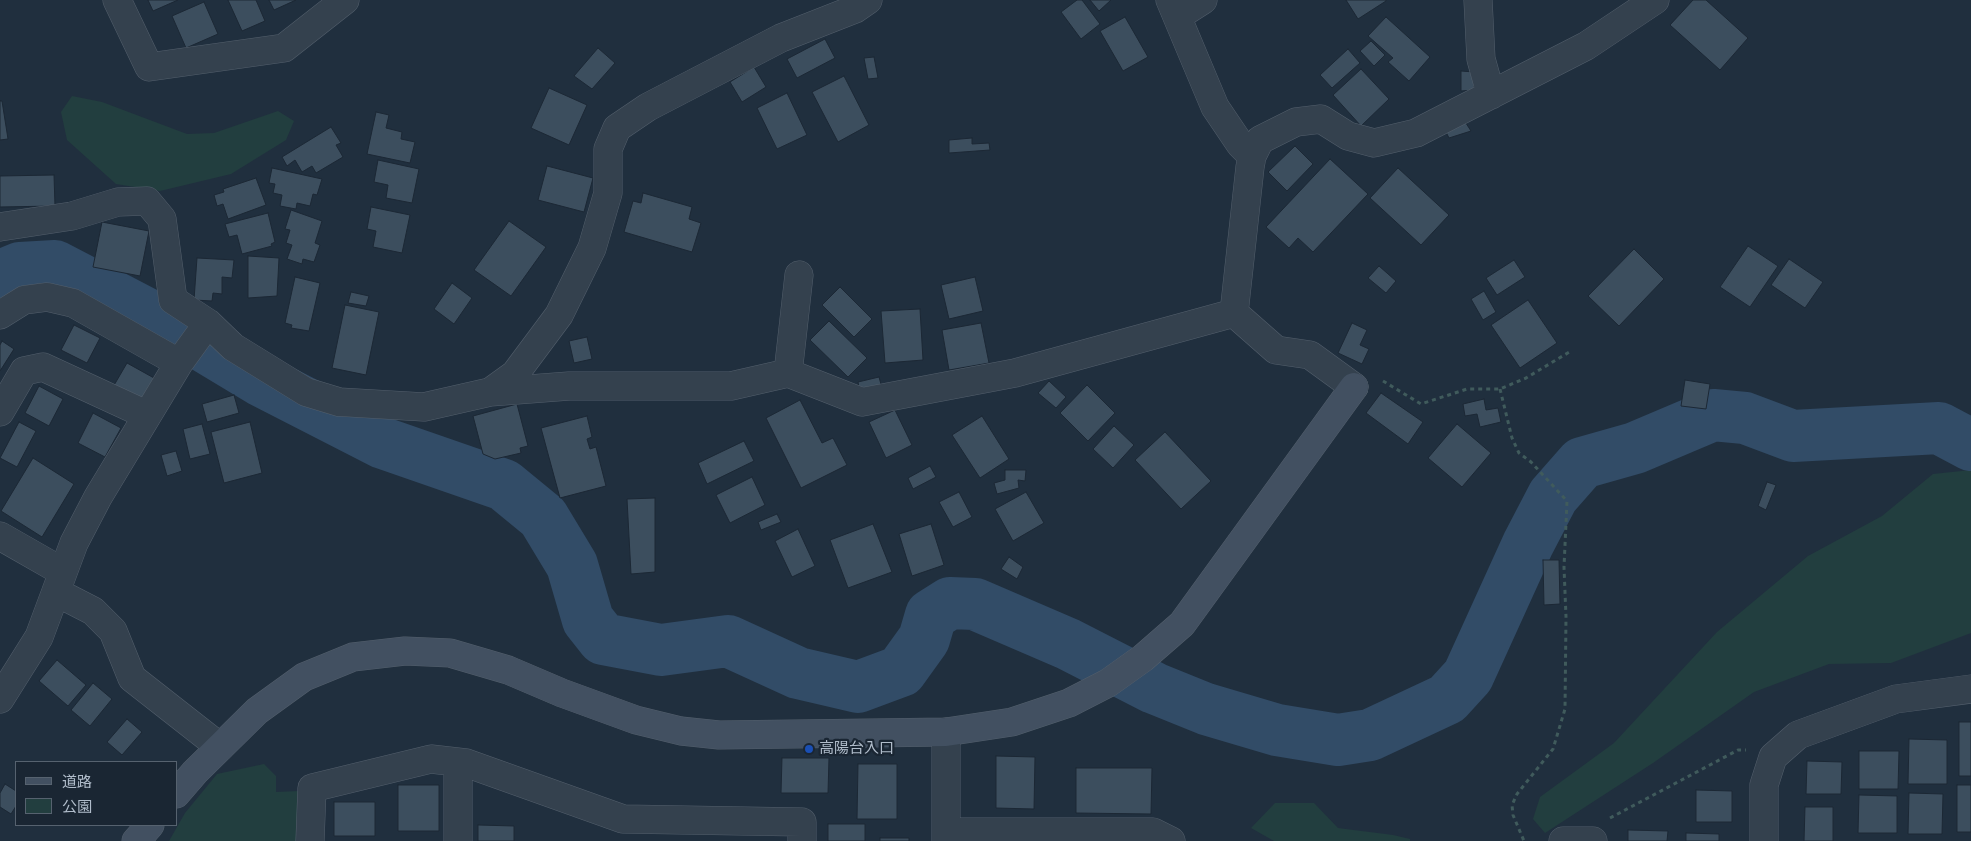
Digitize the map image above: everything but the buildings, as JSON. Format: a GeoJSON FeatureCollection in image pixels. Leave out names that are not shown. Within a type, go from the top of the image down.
{"type":"FeatureCollection","features":[{"type":"Feature","properties":{"kind":"street"},"geometry":{"type":"LineString","coordinates":[[117,0],[149,67],[284,48],[331,4]]}},
{"type":"Feature","properties":{"kind":"street"},"geometry":{"type":"LineString","coordinates":[[490,392],[515,374],[559,314],[592,248],[608,193],[608,149],[617,128],[648,107],[772,43],[855,9],[868,0]]}},
{"type":"Feature","properties":{"kind":"street"},"geometry":{"type":"LineString","coordinates":[[1203,0],[1174,8],[1215,107],[1240,144],[1252,156]]}},
{"type":"Feature","properties":{"kind":"street"},"geometry":{"type":"LineString","coordinates":[[1478,0],[1481,59],[1491,95]]}},
{"type":"Feature","properties":{"kind":"street"},"geometry":{"type":"LineString","coordinates":[[1234,313],[1252,156],[1260,140],[1296,122],[1321,119],[1348,136],[1374,143],[1416,133],[1586,46],[1655,0]]}},
{"type":"Feature","properties":{"kind":"street"},"geometry":{"type":"LineString","coordinates":[[0,227],[72,216],[118,202],[147,201],[162,219],[173,300],[205,328],[306,392],[339,402],[424,407],[490,392],[569,386],[731,386],[788,373],[862,402],[1015,373],[1234,313]]}},
{"type":"Feature","properties":{"kind":"street"},"geometry":{"type":"LineString","coordinates":[[788,373],[799,275]]}},
{"type":"Feature","properties":{"kind":"street"},"geometry":{"type":"LineString","coordinates":[[0,315],[24,300],[47,297],[73,303],[182,359]]}},
{"type":"Feature","properties":{"kind":"street"},"geometry":{"type":"LineString","coordinates":[[178,792],[257,711],[304,677],[352,657],[405,651],[450,653],[508,670],[562,694],[636,720],[681,731],[719,734],[946,732],[1012,722],[1068,704],[1108,683],[1143,658],[1182,624],[1354,387],[1310,355],[1276,350],[1234,313]]}},
{"type":"Feature","properties":{"kind":"street"},"geometry":{"type":"LineString","coordinates":[[0,699],[39,638],[74,543],[98,497],[182,359],[205,328]]}},
{"type":"Feature","properties":{"kind":"street"},"geometry":{"type":"LineString","coordinates":[[0,412],[24,371],[43,367],[147,415]]}},
{"type":"Feature","properties":{"kind":"street"},"geometry":{"type":"LineString","coordinates":[[0,536],[60,582],[113,631],[132,678],[220,747]]}},
{"type":"Feature","properties":{"kind":"street"},"geometry":{"type":"LineString","coordinates":[[1764,841],[1764,785],[1773,757],[1798,735],[1896,699],[1971,689]]}},
{"type":"Feature","properties":{"kind":"street"},"geometry":{"type":"LineString","coordinates":[[946,732],[946,836],[1123,836],[1153,832],[1171,841]]}},
{"type":"Feature","properties":{"kind":"street"},"geometry":{"type":"LineString","coordinates":[[310,841],[312,788],[430,759],[458,762],[623,819],[802,822],[802,841]]}},
{"type":"Feature","properties":{"kind":"street"},"geometry":{"type":"LineString","coordinates":[[458,762],[458,841]]}},
{"type":"Feature","properties":{"kind":"street"},"geometry":{"type":"LineString","coordinates":[[136,841],[149,826]]}},
{"type":"Feature","properties":{"kind":"street"},"geometry":{"type":"LineString","coordinates":[[1563,841],[1594,840]]}},
{"type":"Feature","properties":{"kind":"path"},"geometry":{"type":"LineString","coordinates":[[1354,387],[1379,379],[1421,404],[1467,389],[1500,388],[1526,378],[1571,351]]}},
{"type":"Feature","properties":{"kind":"path"},"geometry":{"type":"LineString","coordinates":[[1500,388],[1512,438],[1519,453],[1531,462],[1567,501],[1564,568],[1566,617],[1564,709],[1553,749],[1516,794],[1512,805],[1512,815],[1524,841]]}},
{"type":"Feature","properties":{"kind":"path"},"geometry":{"type":"LineString","coordinates":[[1594,840],[1603,821],[1738,750],[1754,750]]}},
{"type":"Feature","properties":{"kind":"green space"},"geometry":{"type":"Polygon","coordinates":[[[72,96],[102,102],[187,134],[214,133],[278,111],[294,121],[286,140],[231,174],[160,191],[116,184],[67,140],[61,112],[72,96]]]}},
{"type":"Feature","properties":{"kind":"green space"},"geometry":{"type":"Polygon","coordinates":[[[1971,470],[1971,633],[1891,663],[1829,664],[1754,692],[1653,763],[1545,833],[1533,819],[1540,797],[1614,743],[1717,632],[1808,556],[1882,516],[1933,474],[1971,470]]]}},
{"type":"Feature","properties":{"kind":"green space"},"geometry":{"type":"Polygon","coordinates":[[[264,764],[276,776],[276,792],[299,791],[298,841],[169,841],[185,813],[217,774],[264,764]]]}},
{"type":"Feature","properties":{"kind":"green space"},"geometry":{"type":"Polygon","coordinates":[[[1275,803],[1314,803],[1338,828],[1393,835],[1410,839],[1410,841],[1274,841],[1251,828],[1275,803]]]}},
{"type":"Feature","properties":{"kind":"waterway"},"geometry":{"type":"LineString","coordinates":[[0,276],[20,268],[55,266],[172,327],[260,380],[383,443],[504,485],[543,517],[572,565],[588,620],[603,639],[661,650],[728,641],[798,673],[858,687],[901,671],[924,639],[931,615],[950,603],[975,604],[1068,644],[1154,688],[1206,709],[1277,730],[1338,740],[1370,735],[1447,699],[1468,676],[1528,544],[1553,496],[1582,463],[1635,448],[1713,415],[1745,418],[1793,436],[1939,428],[1971,445]]}},
{"type":"Feature","properties":{"kind":"place","name":"高陽台入口"},"geometry":{"type":"Point","coordinates":[809,749]}}]}
